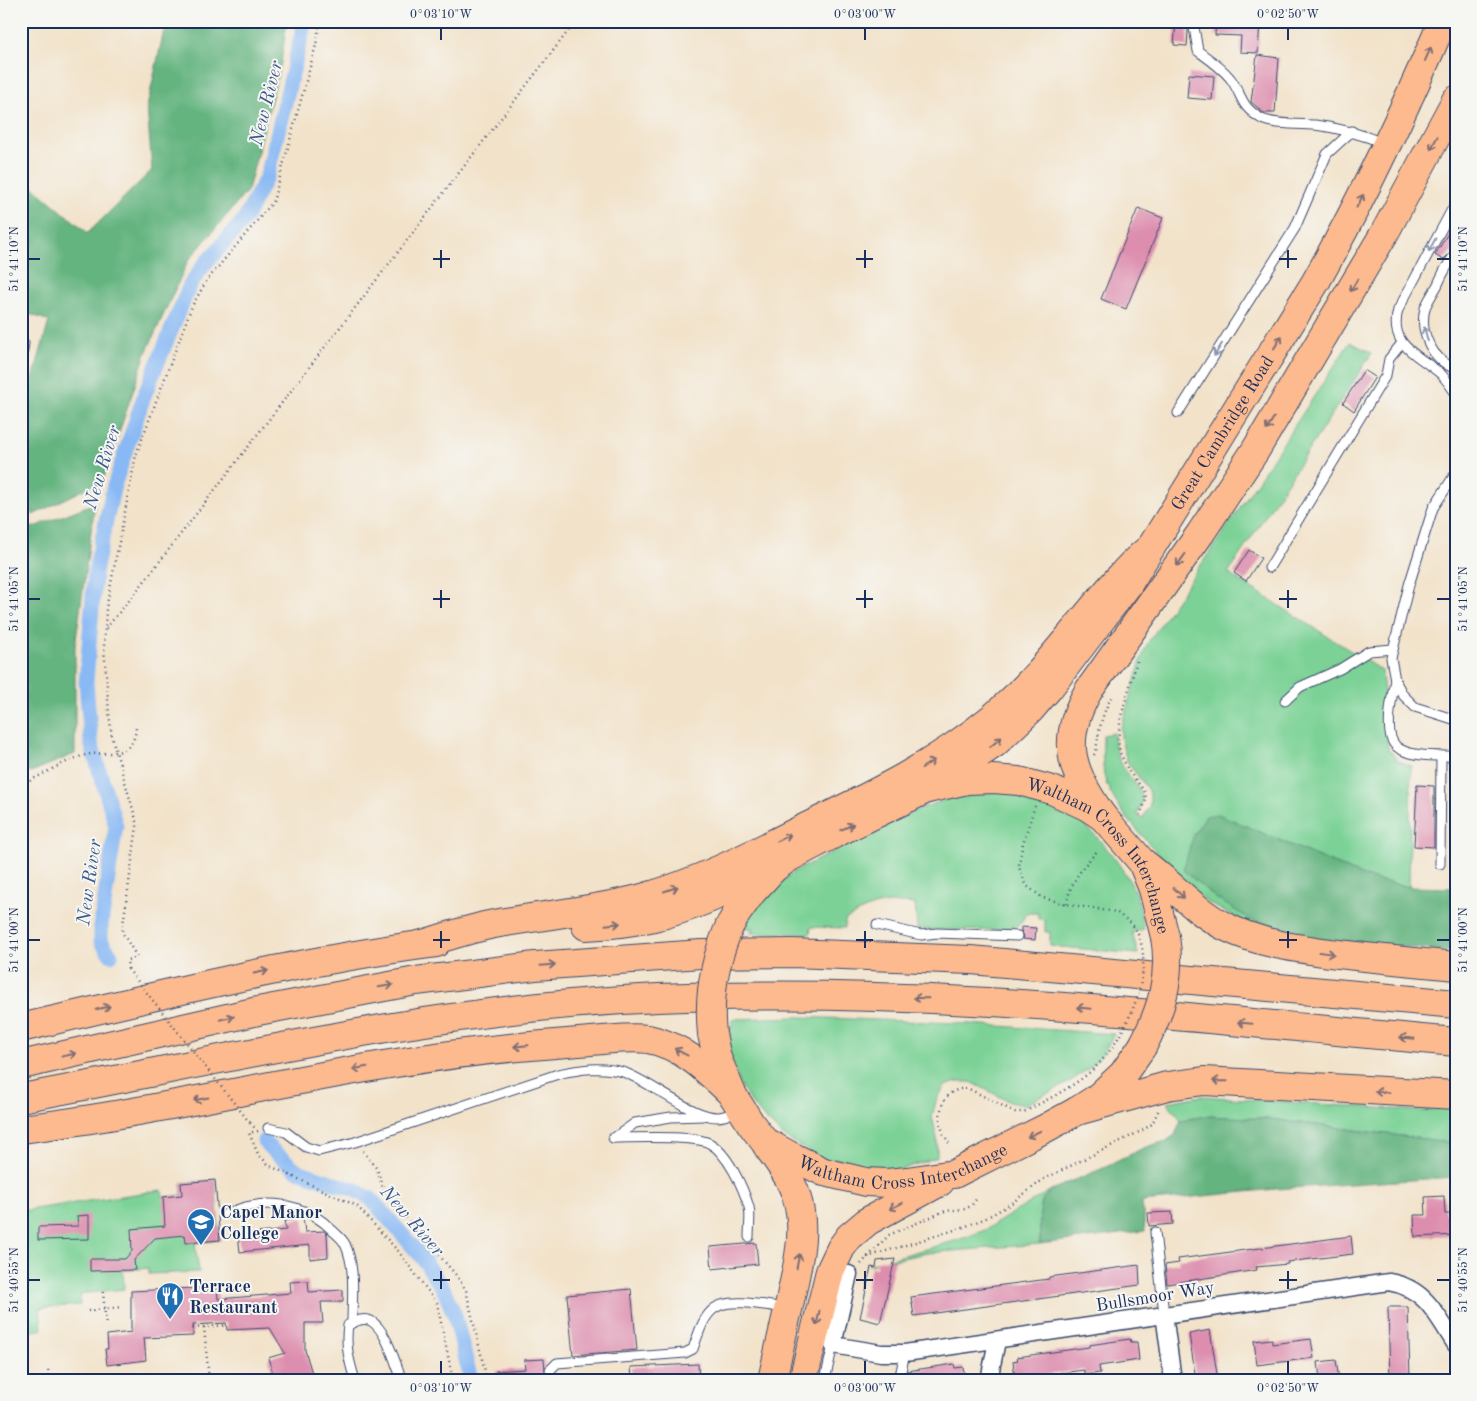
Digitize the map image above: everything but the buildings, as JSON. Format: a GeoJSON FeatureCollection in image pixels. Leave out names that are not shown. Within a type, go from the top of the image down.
{"type":"FeatureCollection","features":[{"type":"Feature","properties":{"kind":"highway","name":"Great Cambridge Road"},"geometry":{"type":"LineString","coordinates":[[927,789],[994,744],[1031,709],[1127,586],[1315,283],[1388,145],[1443,21]]}},
{"type":"Feature","properties":{"kind":"highway","name":"Great Cambridge Road"},"geometry":{"type":"LineString","coordinates":[[1103,817],[1082,785],[1073,761],[1073,737],[1080,704],[1200,534],[1255,450],[1384,234],[1456,100]]}},
{"type":"Feature","properties":{"kind":"highway"},"geometry":{"type":"LineString","coordinates":[[419,945],[492,925],[595,909],[668,890],[714,872],[905,778],[948,751],[1011,702],[1060,650],[1121,575],[1151,547]]}},
{"type":"Feature","properties":{"kind":"highway","name":"Waltham Cross Interchange"},"geometry":{"type":"LineString","coordinates":[[979,778],[1019,781],[1042,786],[1062,794],[1103,817],[1142,862],[1153,889],[1165,938],[1168,968],[1162,1003],[1155,1023],[1131,1041],[1123,1074],[1097,1098],[1077,1111],[954,1174],[907,1181],[866,1182],[824,1172],[764,1141],[736,1100],[717,1058],[712,1034],[713,976],[720,949],[730,926],[744,902],[774,868],[790,857],[834,834],[927,789],[946,783],[979,778]]}},
{"type":"Feature","properties":{"kind":"highway"},"geometry":{"type":"LineString","coordinates":[[1142,862],[1159,874],[1202,912],[1227,927],[1252,938],[1320,952],[1456,966]]}},
{"type":"Feature","properties":{"kind":"highway"},"geometry":{"type":"LineString","coordinates":[[21,1028],[184,988],[263,972],[419,945],[609,925],[650,918],[706,901],[774,868]]}},
{"type":"Feature","properties":{"kind":"highway"},"geometry":{"type":"LineString","coordinates":[[21,1065],[317,998],[416,981],[496,970],[592,961],[702,954],[792,953],[920,946],[1032,965],[1456,1004]]}},
{"type":"Feature","properties":{"kind":"highway"},"geometry":{"type":"LineString","coordinates":[[21,1098],[304,1042],[442,1019],[526,1009],[674,997],[798,994],[967,1000],[1456,1042]]}},
{"type":"Feature","properties":{"kind":"highway"},"geometry":{"type":"LineString","coordinates":[[21,1129],[135,1112],[419,1059],[514,1047],[620,1039],[649,1039],[669,1046],[701,1065],[736,1100]]}},
{"type":"Feature","properties":{"kind":"highway"},"geometry":{"type":"LineString","coordinates":[[1077,1111],[1167,1086],[1204,1081],[1456,1095]]}},
{"type":"Feature","properties":{"kind":"highway"},"geometry":{"type":"LineString","coordinates":[[764,1141],[796,1192],[800,1212],[801,1242],[772,1380]]}},
{"type":"Feature","properties":{"kind":"highway"},"geometry":{"type":"LineString","coordinates":[[803,1380],[830,1271],[840,1248],[849,1237],[868,1221],[954,1174]]}},
{"type":"Feature","properties":{"kind":"street"},"geometry":{"type":"LineString","coordinates":[[833,1345],[849,1274]]}},
{"type":"Feature","properties":{"kind":"street","name":"Bullsmoor Way"},"geometry":{"type":"LineString","coordinates":[[833,1345],[881,1353],[905,1353],[1389,1282],[1404,1284],[1429,1303],[1456,1345]]}},
{"type":"Feature","properties":{"kind":"street"},"geometry":{"type":"LineString","coordinates":[[1164,1314],[1173,1380]]}},
{"type":"Feature","properties":{"kind":"street"},"geometry":{"type":"LineString","coordinates":[[988,1380],[997,1341]]}},
{"type":"Feature","properties":{"kind":"lane"},"geometry":{"type":"LineString","coordinates":[[1192,21],[1198,50],[1230,78],[1242,102],[1250,111],[1264,120],[1352,131],[1388,145]]}},
{"type":"Feature","properties":{"kind":"lane"},"geometry":{"type":"LineString","coordinates":[[1178,414],[1295,228],[1327,154],[1352,131]]}},
{"type":"Feature","properties":{"kind":"lane"},"geometry":{"type":"LineString","coordinates":[[1456,202],[1398,310],[1396,319],[1397,332],[1402,343],[1441,374],[1456,394]]}},
{"type":"Feature","properties":{"kind":"lane"},"geometry":{"type":"LineString","coordinates":[[1456,254],[1448,264],[1426,306],[1423,325],[1429,344],[1434,352],[1443,362],[1456,370]]}},
{"type":"Feature","properties":{"kind":"lane"},"geometry":{"type":"LineString","coordinates":[[21,341],[24,343],[21,365]]}},
{"type":"Feature","properties":{"kind":"lane"},"geometry":{"type":"LineString","coordinates":[[1269,568],[1386,375],[1389,359],[1402,343]]}},
{"type":"Feature","properties":{"kind":"lane"},"geometry":{"type":"LineString","coordinates":[[1456,473],[1433,508],[1409,585],[1391,658],[1395,680],[1402,695],[1415,707],[1456,720]]}},
{"type":"Feature","properties":{"kind":"lane"},"geometry":{"type":"LineString","coordinates":[[1285,701],[1300,686],[1340,669],[1369,651],[1393,649]]}},
{"type":"Feature","properties":{"kind":"lane"},"geometry":{"type":"LineString","coordinates":[[1395,680],[1390,731],[1392,742],[1410,753],[1456,756]]}},
{"type":"Feature","properties":{"kind":"lane"},"geometry":{"type":"LineString","coordinates":[[1440,864],[1441,756]]}},
{"type":"Feature","properties":{"kind":"lane"},"geometry":{"type":"LineString","coordinates":[[877,925],[920,946],[938,933],[1018,936]]}},
{"type":"Feature","properties":{"kind":"lane"},"geometry":{"type":"LineString","coordinates":[[268,1128],[286,1132],[306,1147],[319,1151],[355,1142],[558,1074],[601,1068],[622,1072],[637,1078],[689,1109],[709,1116]]}},
{"type":"Feature","properties":{"kind":"lane"},"geometry":{"type":"LineString","coordinates":[[736,1100],[724,1117],[671,1117],[635,1123],[613,1138],[688,1138],[708,1142],[723,1154],[736,1177],[749,1208],[749,1237]]}},
{"type":"Feature","properties":{"kind":"lane"},"geometry":{"type":"LineString","coordinates":[[226,1214],[252,1206],[274,1205],[304,1210],[324,1222],[344,1242],[350,1263],[353,1286],[352,1323]]}},
{"type":"Feature","properties":{"kind":"lane"},"geometry":{"type":"LineString","coordinates":[[1155,1232],[1164,1314]]}},
{"type":"Feature","properties":{"kind":"lane"},"geometry":{"type":"LineString","coordinates":[[550,1370],[557,1363],[685,1353],[693,1349],[703,1324],[716,1307],[745,1302],[788,1308]]}},
{"type":"Feature","properties":{"kind":"lane"},"geometry":{"type":"LineString","coordinates":[[356,1380],[348,1360],[346,1340],[348,1325],[359,1320],[371,1321],[381,1332],[389,1346],[402,1380]]}},
{"type":"Feature","properties":{"kind":"lane"},"geometry":{"type":"LineString","coordinates":[[825,1380],[833,1345]]}},
{"type":"Feature","properties":{"kind":"lane"},"geometry":{"type":"LineString","coordinates":[[899,1380],[905,1353]]}},
{"type":"Feature","properties":{"kind":"path"},"geometry":{"type":"LineString","coordinates":[[320,21],[316,45],[273,202],[207,280],[192,306],[136,455],[106,609],[104,647],[112,738],[136,816],[137,826],[122,932],[137,957],[127,960],[128,969],[258,1131],[250,1133],[258,1154],[270,1166],[358,1206],[398,1251],[437,1303],[453,1380]]}},
{"type":"Feature","properties":{"kind":"path"},"geometry":{"type":"LineString","coordinates":[[105,629],[133,596],[576,21]]}},
{"type":"Feature","properties":{"kind":"path"},"geometry":{"type":"LineString","coordinates":[[1129,672],[1134,667],[1118,730],[1118,740],[1120,753],[1128,770],[1145,792],[1146,800],[1140,815]]}},
{"type":"Feature","properties":{"kind":"path"},"geometry":{"type":"LineString","coordinates":[[1090,757],[1096,751],[1104,710],[1116,690]]}},
{"type":"Feature","properties":{"kind":"path"},"geometry":{"type":"LineString","coordinates":[[21,785],[82,755],[102,754],[126,748],[132,742],[136,733],[136,726]]}},
{"type":"Feature","properties":{"kind":"path"},"geometry":{"type":"LineString","coordinates":[[949,1143],[943,1134],[940,1122],[940,1109],[952,1092],[962,1088],[969,1089],[1015,1112],[1024,1112],[1078,1083],[1102,1060],[1131,1041],[1132,1011],[1142,978],[1140,938],[1131,923],[1116,912],[1066,904],[1043,898],[1027,886],[1020,871],[1019,863],[1023,843],[1035,806]]}},
{"type":"Feature","properties":{"kind":"path"},"geometry":{"type":"LineString","coordinates":[[1066,904],[1073,882],[1080,870],[1099,849]]}},
{"type":"Feature","properties":{"kind":"path"},"geometry":{"type":"LineString","coordinates":[[977,1198],[966,1209],[945,1211],[889,1234],[867,1257],[961,1228],[986,1218],[1009,1205],[1044,1179],[1148,1127],[1156,1117],[1159,1101]]}},
{"type":"Feature","properties":{"kind":"path"},"geometry":{"type":"LineString","coordinates":[[355,1142],[377,1169],[383,1188],[389,1197],[456,1275],[466,1290],[487,1380]]}},
{"type":"Feature","properties":{"kind":"path"},"geometry":{"type":"LineString","coordinates":[[103,1292],[106,1326]]}},
{"type":"Feature","properties":{"kind":"path"},"geometry":{"type":"LineString","coordinates":[[88,1310],[121,1307]]}},
{"type":"Feature","properties":{"kind":"path"},"geometry":{"type":"LineString","coordinates":[[193,1328],[227,1325]]}},
{"type":"Feature","properties":{"kind":"path"},"geometry":{"type":"LineString","coordinates":[[204,1327],[209,1380]]}},
{"type":"Feature","properties":{"kind":"path"},"geometry":{"type":"LineString","coordinates":[[47,1380],[49,1378],[48,1368]]}},
{"type":"Feature","properties":{"kind":"green space"},"geometry":{"type":"Polygon","coordinates":[[[166,21],[287,21],[281,63],[248,190],[188,261],[146,353],[103,480],[33,515],[21,484],[21,421],[49,321],[21,311],[21,177],[88,233],[152,170],[147,107],[166,21]]]}},
{"type":"Feature","properties":{"kind":"green space"},"geometry":{"type":"Polygon","coordinates":[[[1350,342],[1372,353],[1228,573],[1382,671],[1388,748],[1398,761],[1411,766],[1409,887],[1368,878],[1218,814],[1287,932],[1277,931],[1246,922],[1209,903],[1184,882],[1139,832],[1124,814],[1107,785],[1103,767],[1103,735],[1114,733],[1115,747],[1119,760],[1141,794],[1141,806],[1137,814],[1142,819],[1150,805],[1150,793],[1127,761],[1121,739],[1121,727],[1147,644],[1350,342]]]}},
{"type":"Feature","properties":{"kind":"green space"},"geometry":{"type":"Polygon","coordinates":[[[95,503],[75,647],[75,754],[21,776],[21,532],[95,503]]]}},
{"type":"Feature","properties":{"kind":"green space"},"geometry":{"type":"Polygon","coordinates":[[[1002,791],[1043,799],[1056,804],[1083,824],[1109,851],[1120,865],[1138,901],[1144,929],[1132,932],[1138,954],[1050,946],[1050,932],[1045,932],[1045,920],[1038,919],[1038,913],[1026,913],[1018,925],[1010,928],[970,930],[917,929],[915,904],[904,903],[871,907],[845,920],[845,928],[811,927],[810,934],[751,933],[752,928],[741,928],[756,906],[775,886],[795,871],[919,809],[948,799],[1002,791]]]}},
{"type":"Feature","properties":{"kind":"green space"},"geometry":{"type":"Polygon","coordinates":[[[1218,814],[1368,878],[1409,887],[1456,888],[1456,952],[1317,939],[1287,932],[1251,920],[1217,899],[1183,870],[1194,834],[1206,816],[1218,814]]]}},
{"type":"Feature","properties":{"kind":"green space"},"geometry":{"type":"Polygon","coordinates":[[[799,1017],[955,1023],[1114,1034],[1104,1052],[1088,1069],[1068,1083],[1024,1105],[1010,1102],[971,1082],[957,1082],[945,1086],[936,1101],[932,1117],[937,1138],[937,1157],[900,1170],[877,1171],[825,1161],[783,1136],[751,1103],[739,1083],[722,1027],[732,1027],[732,1019],[799,1017]]]}},
{"type":"Feature","properties":{"kind":"green space"},"geometry":{"type":"Polygon","coordinates":[[[1201,1096],[1421,1111],[1456,1106],[1456,1143],[1270,1119],[1207,1116],[1181,1120],[1167,1102],[1201,1096]]]}},
{"type":"Feature","properties":{"kind":"green space"},"geometry":{"type":"Polygon","coordinates":[[[1207,1116],[1270,1119],[1456,1143],[1456,1177],[1276,1189],[1142,1202],[1145,1231],[1040,1244],[1042,1200],[1051,1190],[1108,1166],[1143,1148],[1166,1141],[1175,1135],[1181,1120],[1207,1116]]]}},
{"type":"Feature","properties":{"kind":"green space"},"geometry":{"type":"Polygon","coordinates":[[[215,1180],[220,1240],[195,1243],[199,1272],[149,1274],[148,1268],[123,1271],[124,1289],[80,1294],[80,1305],[40,1308],[42,1330],[21,1332],[21,1211],[162,1190],[163,1197],[182,1195],[181,1183],[215,1180]]]}},
{"type":"Feature","properties":{"kind":"green space"},"geometry":{"type":"Polygon","coordinates":[[[1051,1190],[1042,1200],[1040,1244],[927,1253],[868,1265],[958,1240],[985,1230],[1051,1190]]]}},
{"type":"Feature","properties":{"kind":"waterway","name":"New River"},"geometry":{"type":"LineString","coordinates":[[111,955],[101,941],[101,924],[116,826],[91,743],[86,682],[95,572],[113,489],[144,396],[190,285],[204,265],[245,219],[267,176],[305,21]]}},
{"type":"Feature","properties":{"kind":"waterway","name":"New River"},"geometry":{"type":"LineString","coordinates":[[264,1141],[298,1171],[355,1190],[371,1199],[421,1256],[444,1290],[455,1316],[471,1380]]}},
{"type":"Feature","properties":{"kind":"place","name":"Capel Manor College"},"geometry":{"type":"Point","coordinates":[201,1246]}},
{"type":"Feature","properties":{"kind":"place","name":"Terrace Restaurant"},"geometry":{"type":"Point","coordinates":[170,1320]}}]}
